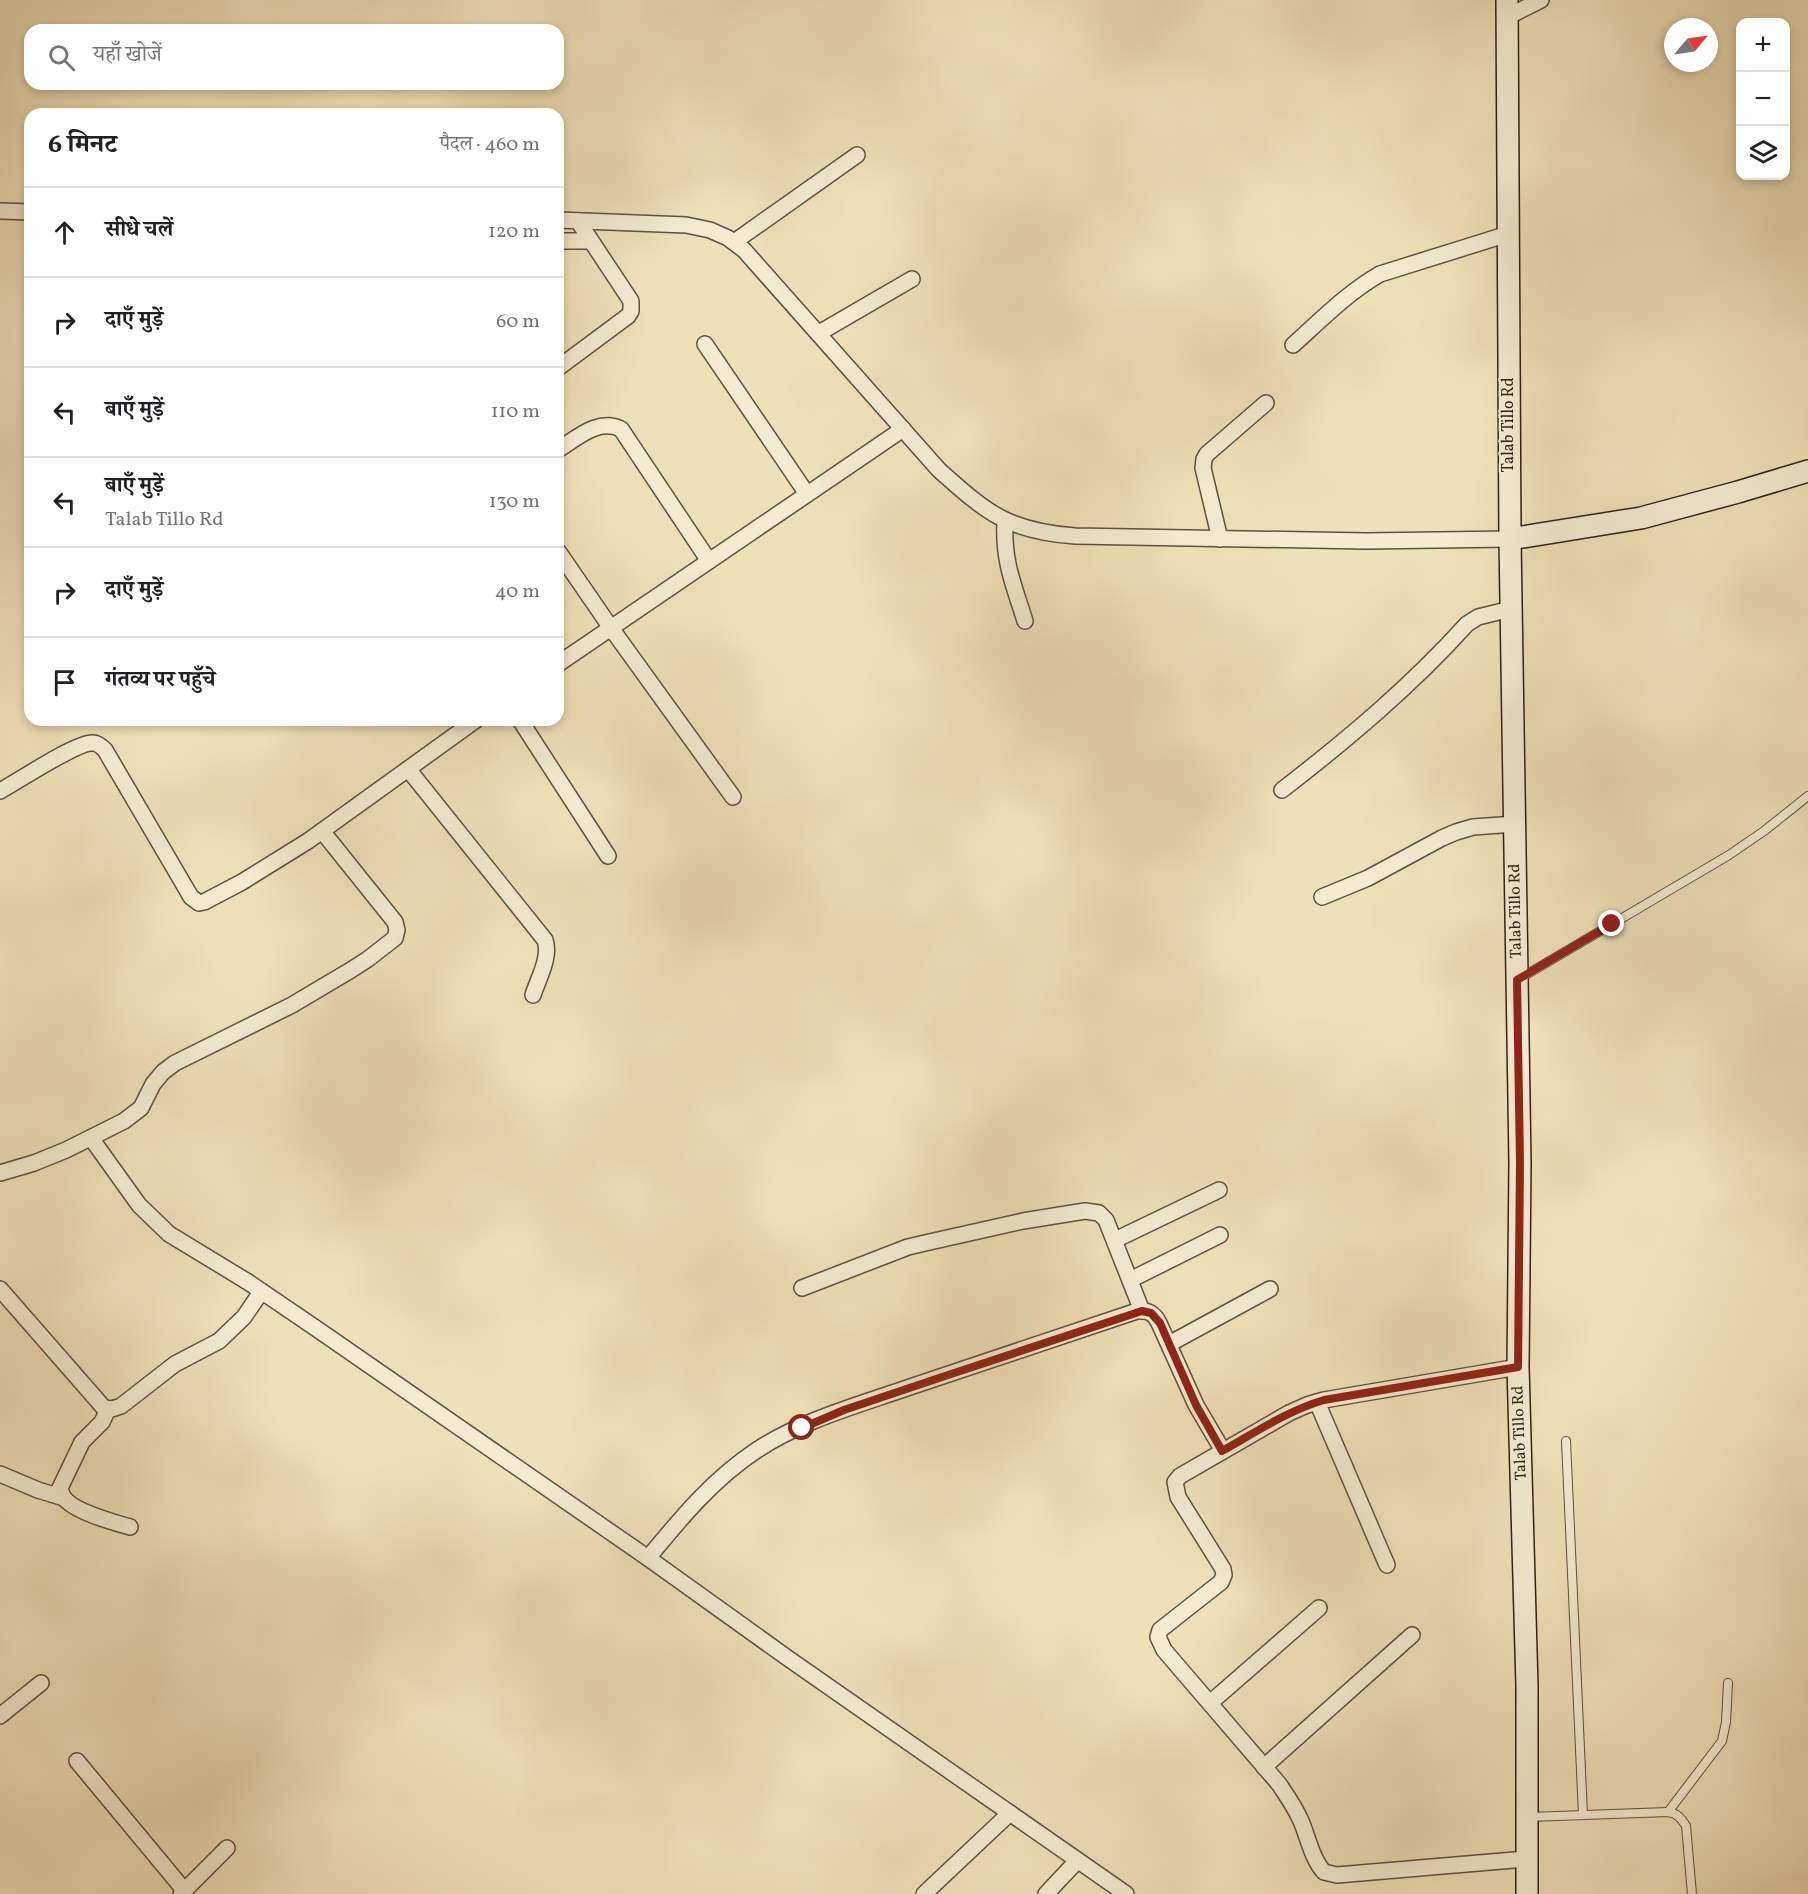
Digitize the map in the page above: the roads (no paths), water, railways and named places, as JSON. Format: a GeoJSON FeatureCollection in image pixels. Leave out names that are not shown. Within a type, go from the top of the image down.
{"type":"FeatureCollection","features":[{"type":"Feature","properties":{"kind":"main road","name":"Talab Tillo Rd"},"geometry":{"type":"LineString","coordinates":[[1507,8],[1510,539],[1520,1163],[1518,1367],[1527,1686],[1527,1894]]}},
{"type":"Feature","properties":{"kind":"main road"},"geometry":{"type":"LineString","coordinates":[[1510,539],[1641,518],[1808,471]]}},
{"type":"Feature","properties":{"kind":"street"},"geometry":{"type":"LineString","coordinates":[[1507,8],[1541,0]]}},
{"type":"Feature","properties":{"kind":"street"},"geometry":{"type":"LineString","coordinates":[[734,242],[858,155]]}},
{"type":"Feature","properties":{"kind":"street"},"geometry":{"type":"LineString","coordinates":[[0,211],[24,212]]}},
{"type":"Feature","properties":{"kind":"street"},"geometry":{"type":"LineString","coordinates":[[564,222],[585,231],[631,302],[631,311],[628,316],[564,364]]}},
{"type":"Feature","properties":{"kind":"street"},"geometry":{"type":"LineString","coordinates":[[564,239],[585,231],[686,225],[710,230],[734,242],[744,250],[939,470],[1005,531],[1009,570],[1025,621]]}},
{"type":"Feature","properties":{"kind":"street"},"geometry":{"type":"LineString","coordinates":[[1293,345],[1347,297],[1380,274],[1508,234]]}},
{"type":"Feature","properties":{"kind":"street"},"geometry":{"type":"LineString","coordinates":[[819,333],[912,279]]}},
{"type":"Feature","properties":{"kind":"street"},"geometry":{"type":"LineString","coordinates":[[705,344],[807,494]]}},
{"type":"Feature","properties":{"kind":"street"},"geometry":{"type":"LineString","coordinates":[[1220,538],[1203,468],[1203,459],[1266,403]]}},
{"type":"Feature","properties":{"kind":"street"},"geometry":{"type":"LineString","coordinates":[[564,446],[595,427],[606,425],[621,429],[709,561]]}},
{"type":"Feature","properties":{"kind":"street"},"geometry":{"type":"LineString","coordinates":[[564,660],[903,429]]}},
{"type":"Feature","properties":{"kind":"street"},"geometry":{"type":"LineString","coordinates":[[1005,531],[1366,541],[1510,539]]}},
{"type":"Feature","properties":{"kind":"street"},"geometry":{"type":"LineString","coordinates":[[564,560],[734,797]]}},
{"type":"Feature","properties":{"kind":"street"},"geometry":{"type":"LineString","coordinates":[[1282,790],[1372,718],[1413,680],[1467,624],[1478,618],[1511,609]]}},
{"type":"Feature","properties":{"kind":"street"},"geometry":{"type":"LineString","coordinates":[[0,791],[72,750],[93,743],[100,746],[105,750],[191,897],[199,903],[242,882],[322,831],[468,726]]}},
{"type":"Feature","properties":{"kind":"street"},"geometry":{"type":"LineString","coordinates":[[524,726],[608,856]]}},
{"type":"Feature","properties":{"kind":"street"},"geometry":{"type":"LineString","coordinates":[[408,769],[543,935],[547,951],[533,995]]}},
{"type":"Feature","properties":{"kind":"street"},"geometry":{"type":"LineString","coordinates":[[1322,897],[1368,878],[1456,832],[1473,827],[1515,824]]}},
{"type":"Feature","properties":{"kind":"street"},"geometry":{"type":"LineString","coordinates":[[0,1173],[34,1163],[91,1138],[134,1114],[141,1108],[153,1084],[175,1063],[292,1005],[368,959],[395,938],[397,930],[395,922],[322,831]]}},
{"type":"Feature","properties":{"kind":"street"},"geometry":{"type":"LineString","coordinates":[[91,1138],[139,1205],[154,1221],[184,1243],[261,1292],[648,1558],[1077,1862],[1126,1894]]}},
{"type":"Feature","properties":{"kind":"street"},"geometry":{"type":"LineString","coordinates":[[1114,1240],[1220,1190]]}},
{"type":"Feature","properties":{"kind":"street"},"geometry":{"type":"LineString","coordinates":[[802,1288],[908,1246],[1045,1217],[1085,1211],[1099,1213],[1106,1220],[1142,1311]]}},
{"type":"Feature","properties":{"kind":"street"},"geometry":{"type":"LineString","coordinates":[[1130,1280],[1220,1235]]}},
{"type":"Feature","properties":{"kind":"street"},"geometry":{"type":"LineString","coordinates":[[0,1289],[104,1408],[108,1409],[121,1406],[175,1364],[219,1341],[237,1325],[261,1292]]}},
{"type":"Feature","properties":{"kind":"street"},"geometry":{"type":"LineString","coordinates":[[1169,1344],[1270,1289]]}},
{"type":"Feature","properties":{"kind":"street"},"geometry":{"type":"LineString","coordinates":[[648,1558],[700,1497],[742,1461],[787,1434],[876,1399],[1142,1311],[1156,1316],[1196,1405],[1222,1451]]}},
{"type":"Feature","properties":{"kind":"street"},"geometry":{"type":"LineString","coordinates":[[1518,1367],[1317,1402],[1289,1413],[1180,1476],[1175,1482],[1178,1497],[1223,1569],[1224,1578],[1160,1630],[1158,1637],[1164,1650],[1291,1801],[1320,1868],[1324,1872],[1330,1874],[1527,1859]]}},
{"type":"Feature","properties":{"kind":"street"},"geometry":{"type":"LineString","coordinates":[[1317,1402],[1387,1565]]}},
{"type":"Feature","properties":{"kind":"street"},"geometry":{"type":"LineString","coordinates":[[64,1498],[60,1488],[61,1484],[86,1437],[102,1422],[108,1409]]}},
{"type":"Feature","properties":{"kind":"street"},"geometry":{"type":"LineString","coordinates":[[0,1474],[64,1498],[96,1516],[130,1527]]}},
{"type":"Feature","properties":{"kind":"street"},"geometry":{"type":"LineString","coordinates":[[1210,1703],[1319,1608]]}},
{"type":"Feature","properties":{"kind":"street"},"geometry":{"type":"LineString","coordinates":[[1264,1767],[1412,1635]]}},
{"type":"Feature","properties":{"kind":"street"},"geometry":{"type":"LineString","coordinates":[[0,1716],[41,1683]]}},
{"type":"Feature","properties":{"kind":"street"},"geometry":{"type":"LineString","coordinates":[[77,1761],[183,1892],[227,1848]]}},
{"type":"Feature","properties":{"kind":"street"},"geometry":{"type":"LineString","coordinates":[[924,1894],[1010,1813]]}},
{"type":"Feature","properties":{"kind":"street"},"geometry":{"type":"LineString","coordinates":[[1046,1894],[1077,1862]]}},
{"type":"Feature","properties":{"kind":"lane"},"geometry":{"type":"LineString","coordinates":[[1517,980],[1729,855],[1808,796]]}},
{"type":"Feature","properties":{"kind":"lane"},"geometry":{"type":"LineString","coordinates":[[1566,1441],[1583,1815]]}},
{"type":"Feature","properties":{"kind":"lane"},"geometry":{"type":"LineString","coordinates":[[1668,1812],[1722,1741],[1726,1722],[1728,1683]]}},
{"type":"Feature","properties":{"kind":"lane"},"geometry":{"type":"LineString","coordinates":[[1527,1817],[1675,1813],[1686,1826],[1692,1894]]}}]}
